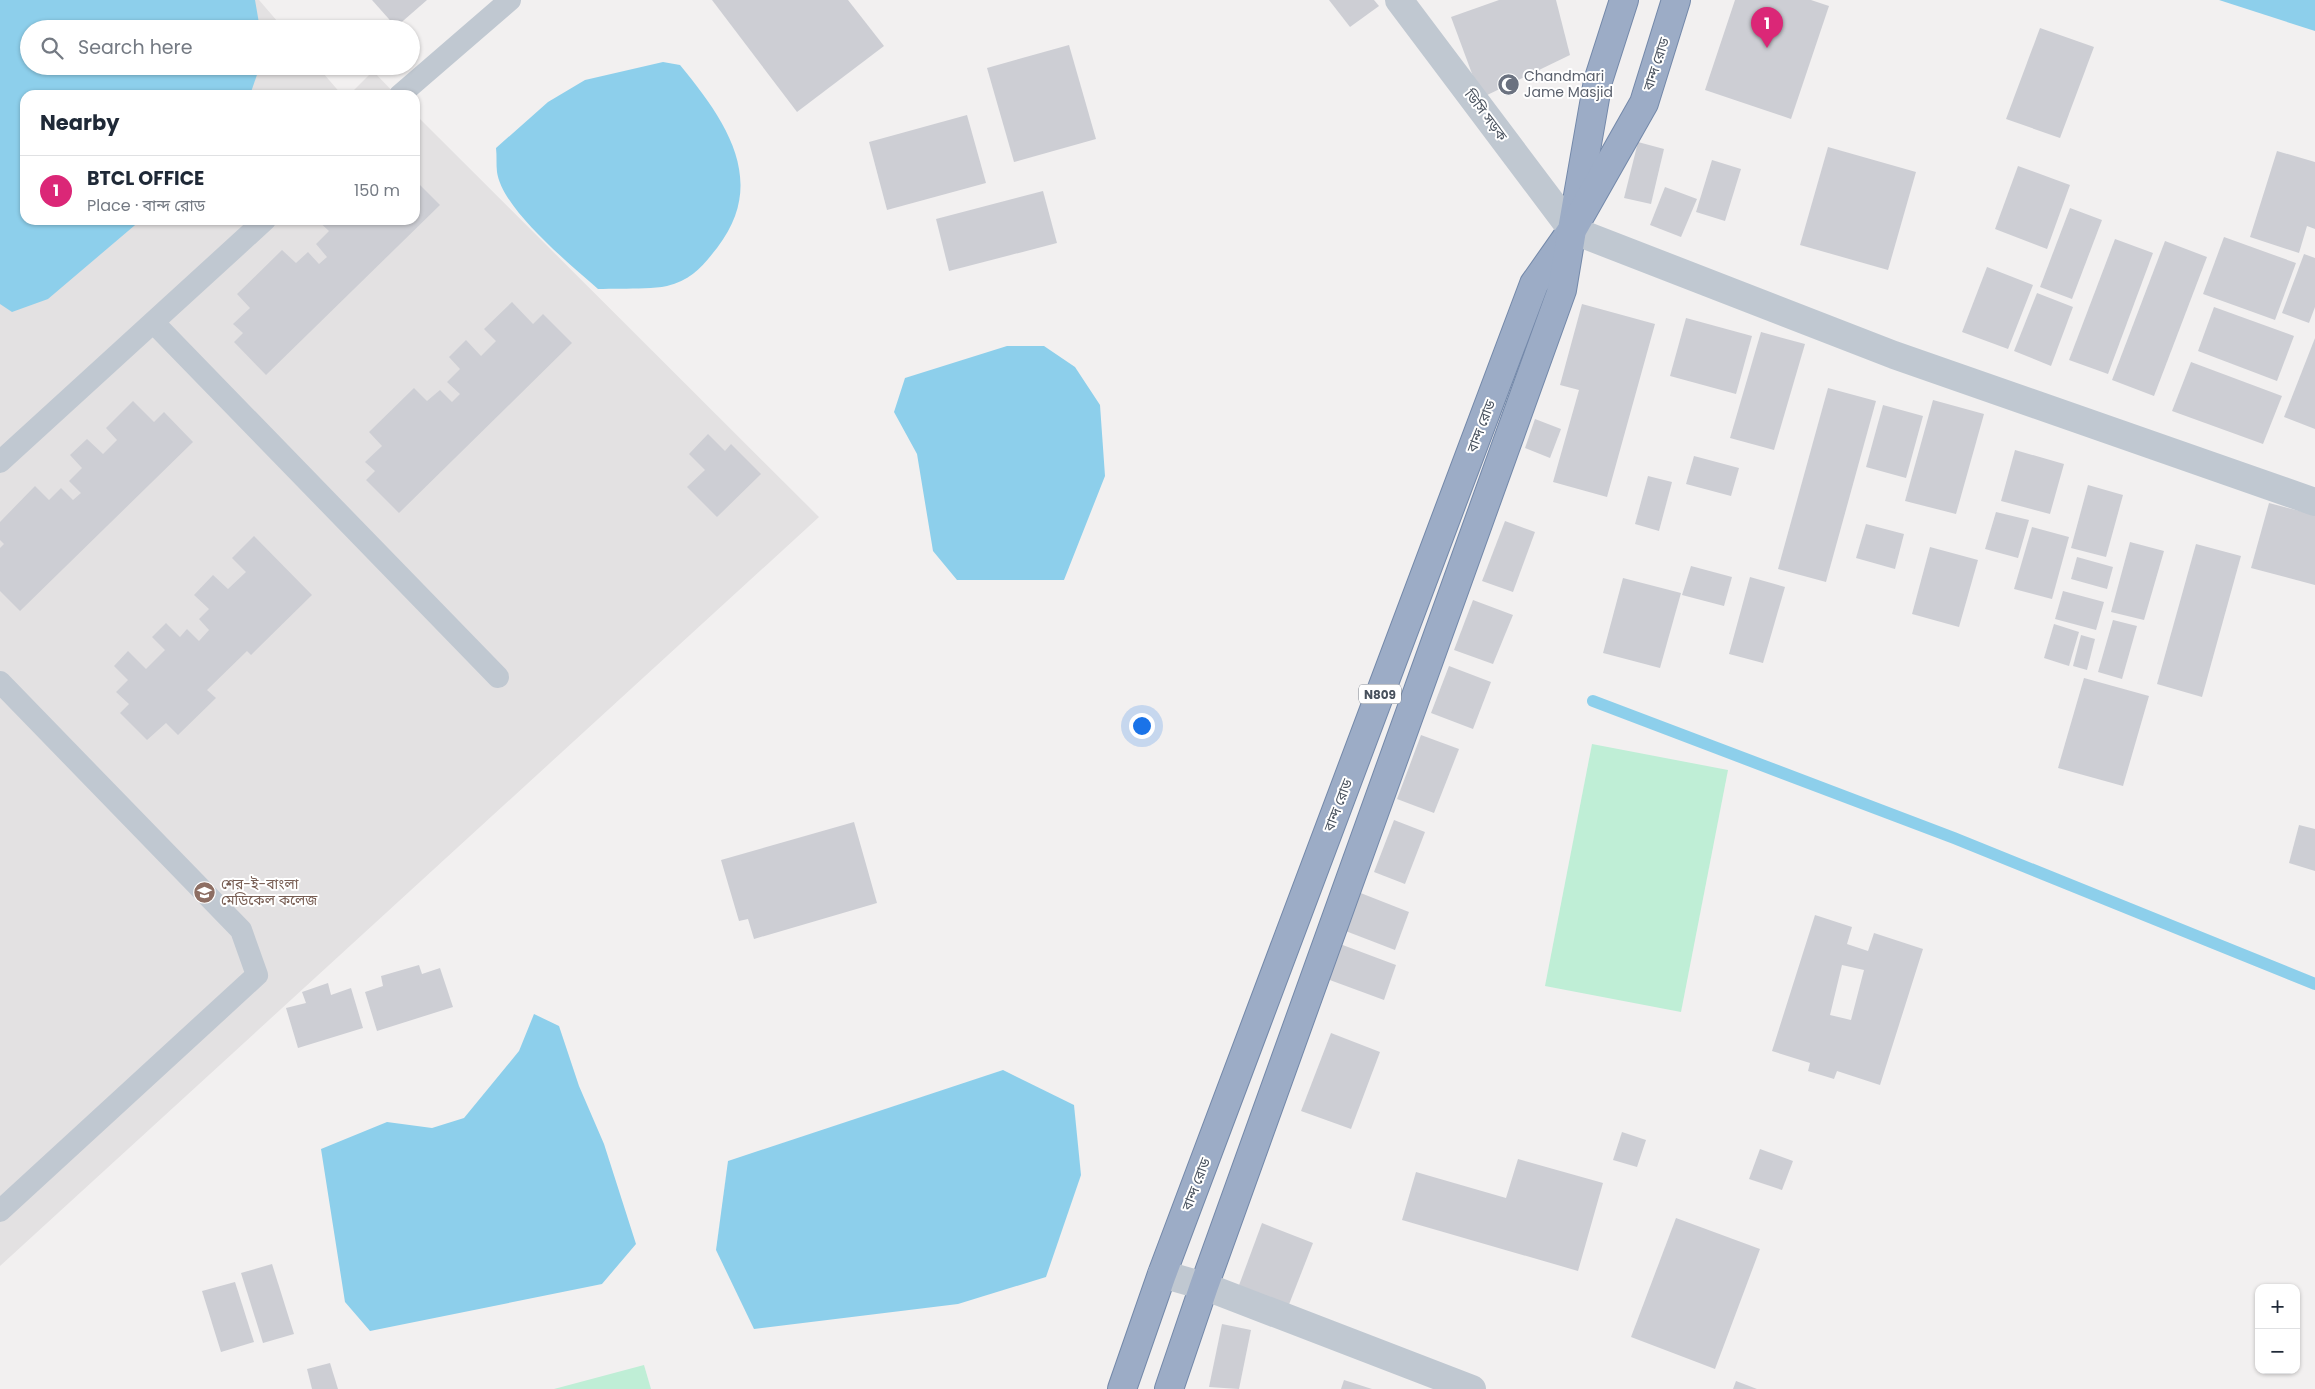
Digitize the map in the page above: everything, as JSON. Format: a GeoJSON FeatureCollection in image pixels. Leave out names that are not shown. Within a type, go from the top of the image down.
{"type":"FeatureCollection","features":[{"type":"Feature","properties":{"kind":"highway","name":"বান্দ রোড"},"geometry":{"type":"LineString","coordinates":[[1169,1389],[1204,1286],[1562,290],[1598,81],[1624,0]]}},
{"type":"Feature","properties":{"kind":"highway","name":"বান্দ রোড"},"geometry":{"type":"LineString","coordinates":[[1122,1389],[1162,1274],[1534,284],[1572,230],[1644,103],[1676,0]]}},
{"type":"Feature","properties":{"kind":"street","name":"ডিসি সড়ক"},"geometry":{"type":"LineString","coordinates":[[1399,0],[1572,230]]}},
{"type":"Feature","properties":{"kind":"street"},"geometry":{"type":"LineString","coordinates":[[1572,230],[1894,355],[2315,502]]}},
{"type":"Feature","properties":{"kind":"street"},"geometry":{"type":"LineString","coordinates":[[1162,1274],[1204,1286],[1472,1389]]}},
{"type":"Feature","properties":{"kind":"lane"},"geometry":{"type":"LineString","coordinates":[[406,90],[510,0]]}},
{"type":"Feature","properties":{"kind":"lane"},"geometry":{"type":"LineString","coordinates":[[0,462],[260,225]]}},
{"type":"Feature","properties":{"kind":"lane"},"geometry":{"type":"LineString","coordinates":[[154,323],[498,677]]}},
{"type":"Feature","properties":{"kind":"lane"},"geometry":{"type":"LineString","coordinates":[[0,682],[241,930],[257,975],[0,1211]]}},
{"type":"Feature","properties":{"kind":"shaded area","name":"শের-ই-বাংলা মেডিকেল কলেজ"},"geometry":{"type":"Polygon","coordinates":[[[0,0],[259,0],[276,20],[20,20],[20,75],[325,75],[338,90],[20,90],[20,225],[420,225],[420,119],[819,517],[0,1266],[0,0]]]}},
{"type":"Feature","properties":{"kind":"shaded area"},"geometry":{"type":"Polygon","coordinates":[[[369,75],[377,75],[391,90],[354,90],[369,75]]]}},
{"type":"Feature","properties":{"kind":"green space"},"geometry":{"type":"Polygon","coordinates":[[[1592,744],[1728,770],[1681,1012],[1545,986],[1592,744]]]}},
{"type":"Feature","properties":{"kind":"green space"},"geometry":{"type":"Polygon","coordinates":[[[644,1365],[651,1389],[554,1389],[644,1365]]]}},
{"type":"Feature","properties":{"kind":"water"},"geometry":{"type":"Polygon","coordinates":[[[0,0],[255,0],[258,20],[20,20],[20,75],[257,75],[252,90],[20,90],[20,225],[135,225],[48,299],[12,312],[0,304],[0,0]]]}},
{"type":"Feature","properties":{"kind":"water"},"geometry":{"type":"Polygon","coordinates":[[[2219,0],[2315,0],[2315,31],[2219,0]]]}},
{"type":"Feature","properties":{"kind":"water"},"geometry":{"type":"Polygon","coordinates":[[[663,62],[680,65],[712,107],[725,129],[735,152],[740,175],[739,199],[732,223],[717,248],[701,267],[683,280],[659,287],[598,289],[539,235],[511,202],[502,187],[497,172],[496,148],[548,102],[585,80],[663,62]]]}},
{"type":"Feature","properties":{"kind":"water"},"geometry":{"type":"Polygon","coordinates":[[[1007,346],[1044,346],[1075,367],[1100,405],[1105,476],[1064,580],[957,580],[933,551],[917,454],[894,412],[905,378],[1007,346]]]}},
{"type":"Feature","properties":{"kind":"water"},"geometry":{"type":"Polygon","coordinates":[[[534,1014],[559,1026],[579,1086],[604,1144],[636,1244],[602,1284],[370,1331],[345,1302],[321,1149],[387,1122],[432,1128],[464,1118],[519,1051],[534,1014]]]}},
{"type":"Feature","properties":{"kind":"water"},"geometry":{"type":"Polygon","coordinates":[[[1003,1070],[1074,1105],[1081,1175],[1046,1277],[958,1304],[754,1329],[716,1250],[728,1161],[1003,1070]]]}},
{"type":"Feature","properties":{"kind":"building"},"geometry":{"type":"Polygon","coordinates":[[[372,0],[427,0],[404,20],[390,20],[372,0]]]}},
{"type":"Feature","properties":{"kind":"building"},"geometry":{"type":"Polygon","coordinates":[[[712,0],[848,0],[884,46],[797,112],[712,0]]]}},
{"type":"Feature","properties":{"kind":"building"},"geometry":{"type":"Polygon","coordinates":[[[1329,0],[1374,0],[1379,6],[1350,27],[1329,0]]]}},
{"type":"Feature","properties":{"kind":"building"},"geometry":{"type":"Polygon","coordinates":[[[1499,0],[1556,0],[1570,55],[1481,98],[1451,17],[1499,0]]]}},
{"type":"Feature","properties":{"kind":"building"},"geometry":{"type":"Polygon","coordinates":[[[1735,0],[1811,0],[1829,6],[1791,119],[1705,90],[1735,0]]]}},
{"type":"Feature","properties":{"kind":"building"},"geometry":{"type":"Polygon","coordinates":[[[2040,28],[2094,47],[2060,138],[2006,119],[2040,28]]]}},
{"type":"Feature","properties":{"kind":"building"},"geometry":{"type":"Polygon","coordinates":[[[1069,45],[1096,139],[1014,162],[987,68],[1069,45]]]}},
{"type":"Feature","properties":{"kind":"building"},"geometry":{"type":"Polygon","coordinates":[[[967,115],[986,183],[887,210],[869,142],[967,115]]]}},
{"type":"Feature","properties":{"kind":"building"},"geometry":{"type":"Polygon","coordinates":[[[1638,142],[1664,149],[1651,204],[1624,198],[1638,142]]]}},
{"type":"Feature","properties":{"kind":"building"},"geometry":{"type":"Polygon","coordinates":[[[1828,147],[1916,172],[1888,270],[1800,245],[1828,147]]]}},
{"type":"Feature","properties":{"kind":"building"},"geometry":{"type":"Polygon","coordinates":[[[2277,151],[2315,162],[2315,229],[2307,226],[2299,253],[2250,237],[2277,151]]]}},
{"type":"Feature","properties":{"kind":"building"},"geometry":{"type":"Polygon","coordinates":[[[1712,160],[1741,169],[1725,221],[1696,212],[1712,160]]]}},
{"type":"Feature","properties":{"kind":"building"},"geometry":{"type":"Polygon","coordinates":[[[2018,166],[2070,185],[2047,249],[1995,229],[2018,166]]]}},
{"type":"Feature","properties":{"kind":"building"},"geometry":{"type":"Polygon","coordinates":[[[420,185],[440,205],[420,225],[420,185]]]}},
{"type":"Feature","properties":{"kind":"building"},"geometry":{"type":"Polygon","coordinates":[[[1665,187],[1697,199],[1681,237],[1650,225],[1665,187]]]}},
{"type":"Feature","properties":{"kind":"building"},"geometry":{"type":"Polygon","coordinates":[[[1043,191],[1057,243],[949,271],[936,219],[1043,191]]]}},
{"type":"Feature","properties":{"kind":"building"},"geometry":{"type":"Polygon","coordinates":[[[2070,208],[2102,220],[2072,299],[2040,287],[2070,208]]]}},
{"type":"Feature","properties":{"kind":"building"},"geometry":{"type":"Polygon","coordinates":[[[322,225],[420,225],[266,375],[234,342],[243,333],[233,324],[250,308],[237,294],[282,250],[296,263],[308,252],[319,264],[327,257],[316,244],[329,231],[322,225]]]}},
{"type":"Feature","properties":{"kind":"building"},"geometry":{"type":"Polygon","coordinates":[[[2224,237],[2296,263],[2275,320],[2203,294],[2224,237]]]}},
{"type":"Feature","properties":{"kind":"building"},"geometry":{"type":"Polygon","coordinates":[[[2115,239],[2153,253],[2108,374],[2069,360],[2115,239]]]}},
{"type":"Feature","properties":{"kind":"building"},"geometry":{"type":"Polygon","coordinates":[[[2165,241],[2207,257],[2154,396],[2112,380],[2165,241]]]}},
{"type":"Feature","properties":{"kind":"building"},"geometry":{"type":"Polygon","coordinates":[[[2304,254],[2315,258],[2315,307],[2309,323],[2282,313],[2304,254]]]}},
{"type":"Feature","properties":{"kind":"building"},"geometry":{"type":"Polygon","coordinates":[[[1987,267],[2033,285],[2008,349],[1962,332],[1987,267]]]}},
{"type":"Feature","properties":{"kind":"building"},"geometry":{"type":"Polygon","coordinates":[[[2037,293],[2073,307],[2051,366],[2014,351],[2037,293]]]}},
{"type":"Feature","properties":{"kind":"building"},"geometry":{"type":"Polygon","coordinates":[[[512,302],[533,324],[543,314],[572,343],[399,513],[366,480],[375,471],[365,462],[382,446],[369,432],[414,388],[427,401],[440,390],[452,402],[460,394],[447,382],[460,369],[449,357],[466,340],[481,356],[496,341],[484,329],[512,302]]]}},
{"type":"Feature","properties":{"kind":"building"},"geometry":{"type":"Polygon","coordinates":[[[1582,304],[1655,324],[1607,497],[1553,482],[1579,390],[1560,385],[1582,304]]]}},
{"type":"Feature","properties":{"kind":"building"},"geometry":{"type":"Polygon","coordinates":[[[2214,307],[2294,336],[2277,381],[2198,351],[2214,307]]]}},
{"type":"Feature","properties":{"kind":"building"},"geometry":{"type":"Polygon","coordinates":[[[1686,318],[1752,336],[1736,394],[1670,376],[1686,318]]]}},
{"type":"Feature","properties":{"kind":"building"},"geometry":{"type":"Polygon","coordinates":[[[1761,332],[1805,344],[1774,450],[1730,438],[1761,332]]]}},
{"type":"Feature","properties":{"kind":"building"},"geometry":{"type":"Polygon","coordinates":[[[2315,338],[2315,429],[2284,417],[2315,338]]]}},
{"type":"Feature","properties":{"kind":"building"},"geometry":{"type":"Polygon","coordinates":[[[2191,362],[2282,396],[2263,444],[2172,411],[2191,362]]]}},
{"type":"Feature","properties":{"kind":"building"},"geometry":{"type":"Polygon","coordinates":[[[1828,388],[1876,401],[1826,582],[1778,569],[1828,388]]]}},
{"type":"Feature","properties":{"kind":"building"},"geometry":{"type":"Polygon","coordinates":[[[1933,400],[1984,414],[1956,514],[1905,501],[1933,400]]]}},
{"type":"Feature","properties":{"kind":"building"},"geometry":{"type":"Polygon","coordinates":[[[133,401],[154,422],[164,412],[193,442],[20,611],[0,591],[0,548],[4,544],[0,540],[0,522],[35,486],[49,500],[61,488],[73,500],[81,493],[69,481],[82,468],[70,455],[87,439],[103,454],[117,440],[106,428],[133,401]]]}},
{"type":"Feature","properties":{"kind":"building"},"geometry":{"type":"Polygon","coordinates":[[[1883,405],[1923,416],[1906,478],[1866,467],[1883,405]]]}},
{"type":"Feature","properties":{"kind":"building"},"geometry":{"type":"Polygon","coordinates":[[[1535,419],[1561,429],[1550,458],[1525,448],[1535,419]]]}},
{"type":"Feature","properties":{"kind":"building"},"geometry":{"type":"Polygon","coordinates":[[[708,434],[725,451],[731,444],[761,474],[717,517],[687,487],[705,470],[689,454],[708,434]]]}},
{"type":"Feature","properties":{"kind":"building"},"geometry":{"type":"Polygon","coordinates":[[[2015,450],[2064,464],[2050,514],[2001,501],[2015,450]]]}},
{"type":"Feature","properties":{"kind":"building"},"geometry":{"type":"Polygon","coordinates":[[[1694,456],[1739,468],[1731,496],[1686,484],[1694,456]]]}},
{"type":"Feature","properties":{"kind":"building"},"geometry":{"type":"Polygon","coordinates":[[[1648,476],[1672,482],[1659,531],[1635,524],[1648,476]]]}},
{"type":"Feature","properties":{"kind":"building"},"geometry":{"type":"Polygon","coordinates":[[[2088,485],[2123,495],[2106,557],[2071,548],[2088,485]]]}},
{"type":"Feature","properties":{"kind":"building"},"geometry":{"type":"Polygon","coordinates":[[[2269,503],[2315,515],[2315,585],[2251,568],[2269,503]]]}},
{"type":"Feature","properties":{"kind":"building"},"geometry":{"type":"Polygon","coordinates":[[[1996,512],[2029,520],[2018,558],[1985,549],[1996,512]]]}},
{"type":"Feature","properties":{"kind":"building"},"geometry":{"type":"Polygon","coordinates":[[[1505,521],[1535,532],[1513,592],[1482,581],[1505,521]]]}},
{"type":"Feature","properties":{"kind":"building"},"geometry":{"type":"Polygon","coordinates":[[[1866,524],[1904,534],[1895,569],[1856,558],[1866,524]]]}},
{"type":"Feature","properties":{"kind":"building"},"geometry":{"type":"Polygon","coordinates":[[[2032,527],[2069,537],[2052,599],[2014,589],[2032,527]]]}},
{"type":"Feature","properties":{"kind":"building"},"geometry":{"type":"Polygon","coordinates":[[[254,536],[312,595],[251,655],[247,651],[207,690],[216,698],[178,735],[166,723],[147,740],[120,713],[129,704],[116,692],[128,680],[114,666],[128,651],[146,669],[165,650],[152,637],[166,623],[180,637],[187,629],[199,641],[209,630],[199,619],[209,609],[194,595],[213,575],[228,589],[246,572],[232,558],[254,536]]]}},
{"type":"Feature","properties":{"kind":"building"},"geometry":{"type":"Polygon","coordinates":[[[2130,542],[2164,551],[2144,620],[2111,612],[2130,542]]]}},
{"type":"Feature","properties":{"kind":"building"},"geometry":{"type":"Polygon","coordinates":[[[2196,544],[2241,556],[2202,697],[2157,684],[2196,544]]]}},
{"type":"Feature","properties":{"kind":"building"},"geometry":{"type":"Polygon","coordinates":[[[1930,547],[1978,560],[1959,627],[1912,614],[1930,547]]]}},
{"type":"Feature","properties":{"kind":"building"},"geometry":{"type":"Polygon","coordinates":[[[2077,557],[2113,567],[2107,589],[2071,579],[2077,557]]]}},
{"type":"Feature","properties":{"kind":"building"},"geometry":{"type":"Polygon","coordinates":[[[1691,566],[1732,577],[1724,606],[1682,595],[1691,566]]]}},
{"type":"Feature","properties":{"kind":"building"},"geometry":{"type":"Polygon","coordinates":[[[1750,577],[1785,587],[1763,663],[1729,654],[1750,577]]]}},
{"type":"Feature","properties":{"kind":"building"},"geometry":{"type":"Polygon","coordinates":[[[1623,578],[1681,593],[1660,668],[1603,653],[1623,578]]]}},
{"type":"Feature","properties":{"kind":"building"},"geometry":{"type":"Polygon","coordinates":[[[2063,591],[2104,602],[2096,630],[2055,619],[2063,591]]]}},
{"type":"Feature","properties":{"kind":"building"},"geometry":{"type":"Polygon","coordinates":[[[1473,600],[1513,615],[1493,664],[1454,650],[1473,600]]]}},
{"type":"Feature","properties":{"kind":"building"},"geometry":{"type":"Polygon","coordinates":[[[2113,620],[2137,626],[2122,679],[2098,672],[2113,620]]]}},
{"type":"Feature","properties":{"kind":"building"},"geometry":{"type":"Polygon","coordinates":[[[2054,624],[2079,632],[2069,666],[2044,658],[2054,624]]]}},
{"type":"Feature","properties":{"kind":"building"},"geometry":{"type":"Polygon","coordinates":[[[2081,635],[2095,639],[2087,670],[2073,666],[2081,635]]]}},
{"type":"Feature","properties":{"kind":"building"},"geometry":{"type":"Polygon","coordinates":[[[1449,666],[1491,682],[1473,729],[1431,713],[1449,666]]]}},
{"type":"Feature","properties":{"kind":"building"},"geometry":{"type":"Polygon","coordinates":[[[2084,678],[2149,696],[2123,786],[2058,768],[2084,678]]]}},
{"type":"Feature","properties":{"kind":"building"},"geometry":{"type":"Polygon","coordinates":[[[1421,735],[1459,749],[1434,813],[1397,799],[1421,735]]]}},
{"type":"Feature","properties":{"kind":"building"},"geometry":{"type":"Polygon","coordinates":[[[1394,820],[1425,832],[1405,884],[1374,872],[1394,820]]]}},
{"type":"Feature","properties":{"kind":"building"},"geometry":{"type":"Polygon","coordinates":[[[854,822],[877,903],[754,939],[748,919],[739,921],[721,860],[854,822]]]}},
{"type":"Feature","properties":{"kind":"building"},"geometry":{"type":"Polygon","coordinates":[[[2299,825],[2315,829],[2315,871],[2289,863],[2299,825]]]}},
{"type":"Feature","properties":{"kind":"building"},"geometry":{"type":"Polygon","coordinates":[[[1358,892],[1409,912],[1395,950],[1343,930],[1358,892]]]}},
{"type":"Feature","properties":{"kind":"building"},"geometry":{"type":"Polygon","coordinates":[[[1815,915],[1852,927],[1847,944],[1868,951],[1874,933],[1923,949],[1880,1085],[1837,1071],[1834,1079],[1808,1071],[1810,1063],[1772,1051],[1815,915]],[[1842,965],[1830,1015],[1851,1020],[1864,970],[1842,965]]]}},
{"type":"Feature","properties":{"kind":"building"},"geometry":{"type":"Polygon","coordinates":[[[1340,944],[1396,965],[1384,1000],[1327,979],[1340,944]]]}},
{"type":"Feature","properties":{"kind":"building"},"geometry":{"type":"Polygon","coordinates":[[[419,965],[422,974],[440,968],[453,1007],[377,1031],[365,992],[383,986],[381,976],[419,965]]]}},
{"type":"Feature","properties":{"kind":"building"},"geometry":{"type":"Polygon","coordinates":[[[328,983],[331,995],[351,988],[363,1028],[298,1048],[286,1008],[306,1003],[302,992],[328,983]]]}},
{"type":"Feature","properties":{"kind":"building"},"geometry":{"type":"Polygon","coordinates":[[[1331,1033],[1380,1052],[1351,1129],[1301,1111],[1331,1033]]]}},
{"type":"Feature","properties":{"kind":"building"},"geometry":{"type":"Polygon","coordinates":[[[1622,1132],[1646,1140],[1637,1167],[1613,1160],[1622,1132]]]}},
{"type":"Feature","properties":{"kind":"building"},"geometry":{"type":"Polygon","coordinates":[[[1760,1149],[1793,1161],[1782,1190],[1749,1179],[1760,1149]]]}},
{"type":"Feature","properties":{"kind":"building"},"geometry":{"type":"Polygon","coordinates":[[[1518,1159],[1603,1183],[1578,1271],[1402,1220],[1416,1172],[1506,1198],[1518,1159]]]}},
{"type":"Feature","properties":{"kind":"building"},"geometry":{"type":"Polygon","coordinates":[[[1676,1218],[1760,1249],[1715,1369],[1631,1337],[1676,1218]]]}},
{"type":"Feature","properties":{"kind":"building"},"geometry":{"type":"Polygon","coordinates":[[[1262,1223],[1313,1243],[1288,1307],[1238,1288],[1262,1223]]]}},
{"type":"Feature","properties":{"kind":"building"},"geometry":{"type":"Polygon","coordinates":[[[272,1264],[294,1334],[263,1343],[241,1273],[272,1264]]]}},
{"type":"Feature","properties":{"kind":"building"},"geometry":{"type":"Polygon","coordinates":[[[235,1282],[254,1342],[221,1352],[202,1291],[235,1282]]]}},
{"type":"Feature","properties":{"kind":"building"},"geometry":{"type":"Polygon","coordinates":[[[1222,1324],[1251,1330],[1239,1389],[1209,1387],[1222,1324]]]}},
{"type":"Feature","properties":{"kind":"building"},"geometry":{"type":"Polygon","coordinates":[[[330,1363],[338,1389],[312,1389],[307,1369],[330,1363]]]}},
{"type":"Feature","properties":{"kind":"building"},"geometry":{"type":"Polygon","coordinates":[[[1344,1380],[1372,1389],[1341,1389],[1344,1380]]]}},
{"type":"Feature","properties":{"kind":"building"},"geometry":{"type":"Polygon","coordinates":[[[1736,1381],[1757,1389],[1733,1389],[1736,1381]]]}},
{"type":"Feature","properties":{"kind":"waterway"},"geometry":{"type":"LineString","coordinates":[[1593,701],[1954,838],[2315,984]]}},
{"type":"Feature","properties":{"kind":"place","name":"BTCL OFFICE"},"geometry":{"type":"Point","coordinates":[1767,48]}},
{"type":"Feature","properties":{"kind":"place","name":"Chandmari Jame Masjid"},"geometry":{"type":"Point","coordinates":[1508,84]}},
{"type":"Feature","properties":{"kind":"place","name":"শের-ই-বাংলা মেডিকেল কলেজ"},"geometry":{"type":"Point","coordinates":[205,892]}}]}
